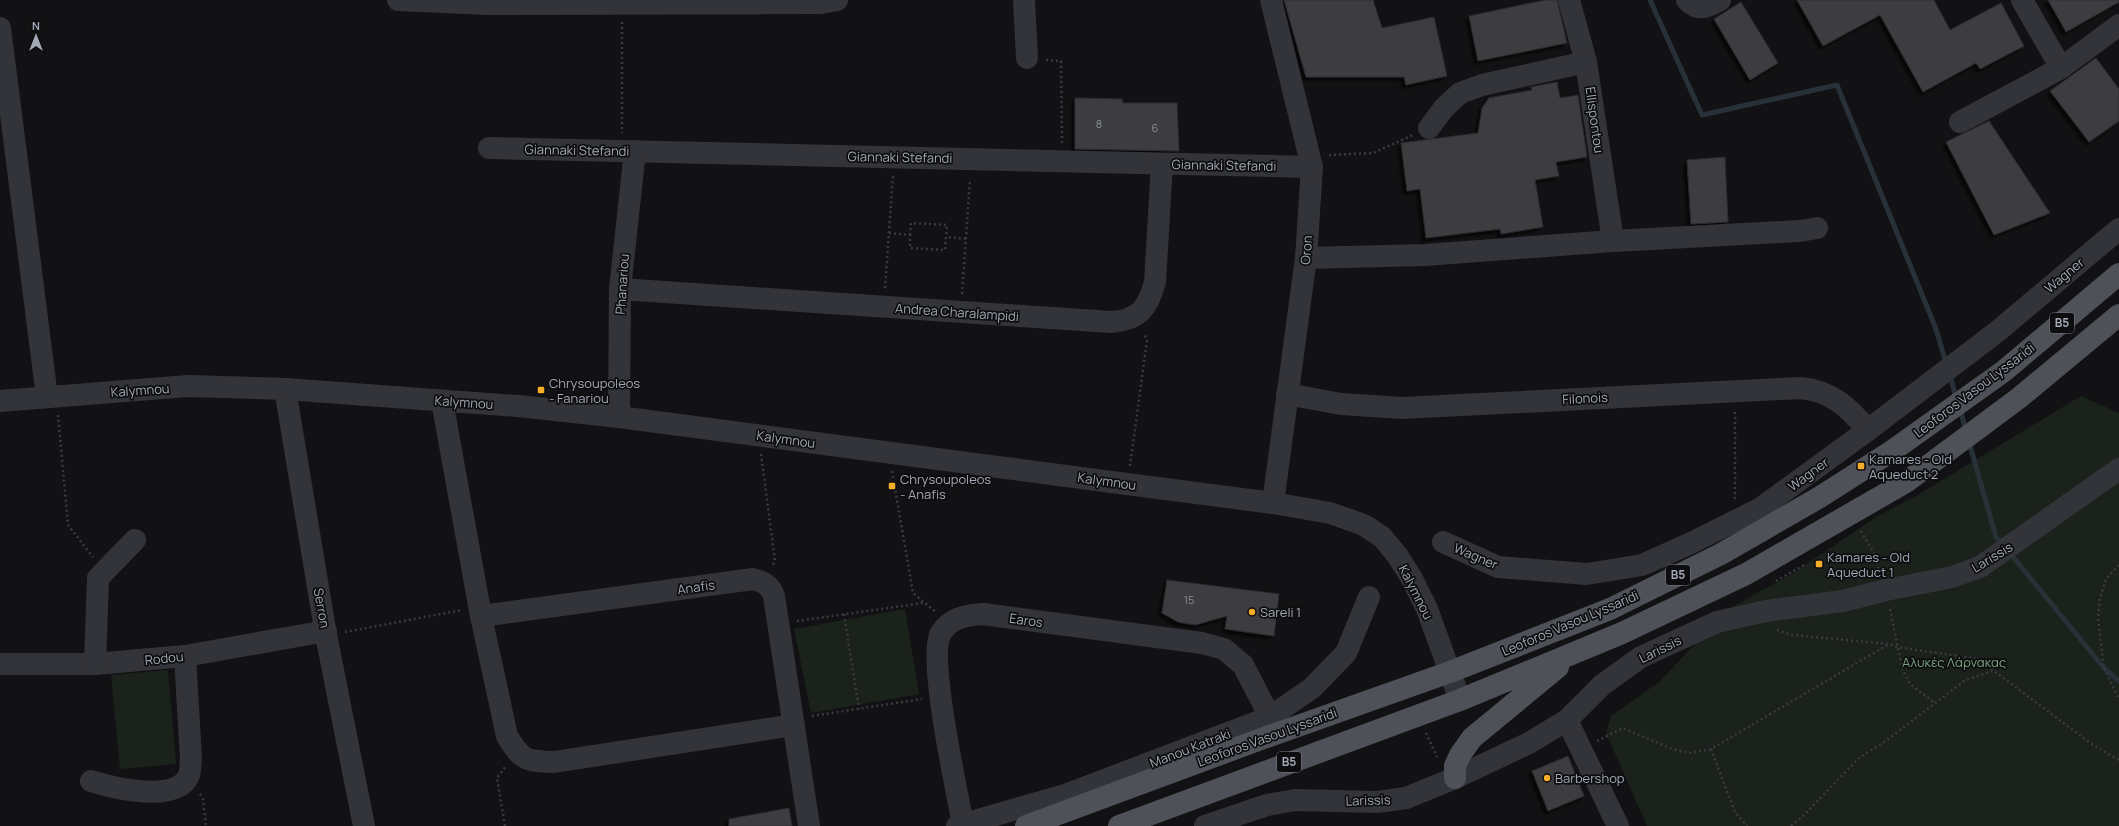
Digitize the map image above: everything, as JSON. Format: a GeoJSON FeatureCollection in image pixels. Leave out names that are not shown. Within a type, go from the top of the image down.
{"type":"FeatureCollection","features":[{"type":"Feature","properties":{"kind":"main road","name":"Leoforos Vasou Lyssaridi"},"geometry":{"type":"LineString","coordinates":[[1026,826],[1261,738],[1450,672],[1610,609],[1714,557],[1820,497],[1892,451],[2004,371],[2119,274]]}},
{"type":"Feature","properties":{"kind":"main road","name":"B5"},"geometry":{"type":"LineString","coordinates":[[1119,826],[1460,700],[1580,650],[1746,574],[1906,482],[2019,398],[2119,315]]}},
{"type":"Feature","properties":{"kind":"main road"},"geometry":{"type":"LineString","coordinates":[[1456,778],[1458,760],[1472,738],[1580,650]]}},
{"type":"Feature","properties":{"kind":"street"},"geometry":{"type":"LineString","coordinates":[[398,0],[622,4],[821,3],[837,0]]}},
{"type":"Feature","properties":{"kind":"street"},"geometry":{"type":"LineString","coordinates":[[1024,0],[1027,58]]}},
{"type":"Feature","properties":{"kind":"street","name":"Oron"},"geometry":{"type":"LineString","coordinates":[[1271,0],[1310,162],[1306,258],[1273,504]]}},
{"type":"Feature","properties":{"kind":"street","name":"Ellispontou"},"geometry":{"type":"LineString","coordinates":[[1569,0],[1586,62],[1613,241]]}},
{"type":"Feature","properties":{"kind":"street"},"geometry":{"type":"LineString","coordinates":[[1687,0],[1692,5],[1699,8],[1707,8],[1720,0]]}},
{"type":"Feature","properties":{"kind":"street"},"geometry":{"type":"LineString","coordinates":[[2022,0],[2061,68]]}},
{"type":"Feature","properties":{"kind":"street"},"geometry":{"type":"LineString","coordinates":[[1960,122],[2061,68],[2119,25]]}},
{"type":"Feature","properties":{"kind":"street"},"geometry":{"type":"LineString","coordinates":[[0,28],[51,397]]}},
{"type":"Feature","properties":{"kind":"street"},"geometry":{"type":"LineString","coordinates":[[1429,128],[1444,108],[1460,93],[1482,85],[1586,62]]}},
{"type":"Feature","properties":{"kind":"street","name":"Giannaki Stefandi"},"geometry":{"type":"LineString","coordinates":[[489,148],[1162,164],[1310,162]]}},
{"type":"Feature","properties":{"kind":"street","name":"Phanariou"},"geometry":{"type":"LineString","coordinates":[[619,417],[620,290],[628,151]]}},
{"type":"Feature","properties":{"kind":"street"},"geometry":{"type":"LineString","coordinates":[[1136,315],[1148,301],[1155,282],[1162,164]]}},
{"type":"Feature","properties":{"kind":"street"},"geometry":{"type":"LineString","coordinates":[[1306,258],[1425,255],[1613,241],[1800,231],[1817,228]]}},
{"type":"Feature","properties":{"kind":"street","name":"Wagner"},"geometry":{"type":"LineString","coordinates":[[1443,542],[1498,567],[1587,574],[1642,565],[1761,508],[1868,430],[1998,331],[2119,229]]}},
{"type":"Feature","properties":{"kind":"street","name":"Andrea Charalampidi"},"geometry":{"type":"LineString","coordinates":[[620,290],[1110,322],[1125,321],[1136,315]]}},
{"type":"Feature","properties":{"kind":"street","name":"Kalymnou"},"geometry":{"type":"LineString","coordinates":[[0,401],[188,386],[285,389],[518,406],[619,417],[1127,484],[1330,513],[1364,524],[1382,537],[1397,555],[1411,576],[1427,609],[1460,700]]}},
{"type":"Feature","properties":{"kind":"street","name":"Filonois"},"geometry":{"type":"LineString","coordinates":[[1287,394],[1341,404],[1402,408],[1786,387],[1814,389],[1826,393],[1838,400],[1850,410],[1868,430]]}},
{"type":"Feature","properties":{"kind":"street","name":"Serron"},"geometry":{"type":"LineString","coordinates":[[285,389],[326,633],[364,826]]}},
{"type":"Feature","properties":{"kind":"street"},"geometry":{"type":"LineString","coordinates":[[442,401],[480,611],[507,736],[517,752],[531,761],[554,762],[794,722]]}},
{"type":"Feature","properties":{"kind":"street","name":"Larissis"},"geometry":{"type":"LineString","coordinates":[[1206,826],[1242,820],[1267,805],[1295,800],[1377,802],[1406,798],[1456,778],[1529,743],[1567,720],[1602,685],[1641,657],[1717,622],[1766,611],[1843,601],[1886,590],[1952,577],[1980,567],[2027,536],[2119,469]]}},
{"type":"Feature","properties":{"kind":"street"},"geometry":{"type":"LineString","coordinates":[[95,664],[98,578],[135,540]]}},
{"type":"Feature","properties":{"kind":"street","name":"Anafis"},"geometry":{"type":"LineString","coordinates":[[480,611],[753,579],[764,582]]}},
{"type":"Feature","properties":{"kind":"street"},"geometry":{"type":"LineString","coordinates":[[764,582],[771,588],[774,596],[809,826]]}},
{"type":"Feature","properties":{"kind":"street","name":"Manou Katraki"},"geometry":{"type":"LineString","coordinates":[[960,825],[1065,795],[1270,718],[1312,688],[1346,653],[1369,597]]}},
{"type":"Feature","properties":{"kind":"street","name":"Earos"},"geometry":{"type":"LineString","coordinates":[[951,622],[964,615],[983,614],[1202,643],[1224,649],[1243,665],[1270,718]]}},
{"type":"Feature","properties":{"kind":"street"},"geometry":{"type":"LineString","coordinates":[[951,622],[940,634],[938,655],[939,696],[960,825]]}},
{"type":"Feature","properties":{"kind":"street","name":"Rodou"},"geometry":{"type":"LineString","coordinates":[[0,664],[95,664],[185,656],[326,633]]}},
{"type":"Feature","properties":{"kind":"street"},"geometry":{"type":"LineString","coordinates":[[91,781],[119,790],[166,790],[180,786],[189,775],[191,759],[185,656]]}},
{"type":"Feature","properties":{"kind":"street"},"geometry":{"type":"LineString","coordinates":[[1567,720],[1618,826]]}},
{"type":"Feature","properties":{"kind":"path"},"geometry":{"type":"LineString","coordinates":[[622,4],[628,151]]}},
{"type":"Feature","properties":{"kind":"path"},"geometry":{"type":"LineString","coordinates":[[1061,61],[1063,161]]}},
{"type":"Feature","properties":{"kind":"path"},"geometry":{"type":"LineString","coordinates":[[1310,162],[1373,153],[1429,128]]}},
{"type":"Feature","properties":{"kind":"path"},"geometry":{"type":"LineString","coordinates":[[960,312],[972,159]]}},
{"type":"Feature","properties":{"kind":"path"},"geometry":{"type":"LineString","coordinates":[[884,291],[893,173]]}},
{"type":"Feature","properties":{"kind":"path"},"geometry":{"type":"LineString","coordinates":[[911,223],[947,225],[946,250],[910,248],[910,235],[911,223]]}},
{"type":"Feature","properties":{"kind":"path"},"geometry":{"type":"LineString","coordinates":[[889,233],[910,235]]}},
{"type":"Feature","properties":{"kind":"path"},"geometry":{"type":"LineString","coordinates":[[946,238],[966,239]]}},
{"type":"Feature","properties":{"kind":"path"},"geometry":{"type":"LineString","coordinates":[[1127,484],[1147,340],[1136,315]]}},
{"type":"Feature","properties":{"kind":"path"},"geometry":{"type":"LineString","coordinates":[[1735,521],[1736,390]]}},
{"type":"Feature","properties":{"kind":"path"},"geometry":{"type":"LineString","coordinates":[[51,397],[68,525],[104,572]]}},
{"type":"Feature","properties":{"kind":"path"},"geometry":{"type":"LineString","coordinates":[[758,436],[775,561],[764,582]]}},
{"type":"Feature","properties":{"kind":"path"},"geometry":{"type":"LineString","coordinates":[[889,453],[913,593],[923,603],[951,622]]}},
{"type":"Feature","properties":{"kind":"path"},"geometry":{"type":"LineString","coordinates":[[2119,565],[2106,579],[2100,598],[2098,618],[2104,668],[2119,699]]}},
{"type":"Feature","properties":{"kind":"path"},"geometry":{"type":"LineString","coordinates":[[779,624],[923,603]]}},
{"type":"Feature","properties":{"kind":"path"},"geometry":{"type":"LineString","coordinates":[[326,633],[480,611]]}},
{"type":"Feature","properties":{"kind":"path"},"geometry":{"type":"LineString","coordinates":[[1766,611],[1774,628],[1792,635],[1889,644],[1897,647],[1978,659],[2090,743],[2119,760]]}},
{"type":"Feature","properties":{"kind":"path"},"geometry":{"type":"LineString","coordinates":[[844,614],[859,709]]}},
{"type":"Feature","properties":{"kind":"path"},"geometry":{"type":"LineString","coordinates":[[1580,749],[1623,728],[1672,749],[1691,753],[1713,748],[1889,644]]}},
{"type":"Feature","properties":{"kind":"path"},"geometry":{"type":"LineString","coordinates":[[1897,647],[1902,668],[1910,684],[1935,703]]}},
{"type":"Feature","properties":{"kind":"path"},"geometry":{"type":"LineString","coordinates":[[1791,826],[1804,815],[1859,758],[1888,740],[1964,681],[1992,671]]}},
{"type":"Feature","properties":{"kind":"path"},"geometry":{"type":"LineString","coordinates":[[794,722],[859,709],[939,696]]}},
{"type":"Feature","properties":{"kind":"path"},"geometry":{"type":"LineString","coordinates":[[1713,748],[1736,812],[1747,826]]}},
{"type":"Feature","properties":{"kind":"path"},"geometry":{"type":"LineString","coordinates":[[505,826],[497,778],[517,752]]}},
{"type":"Feature","properties":{"kind":"path"},"geometry":{"type":"LineString","coordinates":[[189,775],[203,800],[206,826]]}},
{"type":"Feature","properties":{"kind":"green space","name":"Αλυκές Λάρνακας"},"geometry":{"type":"Polygon","coordinates":[[[2081,396],[2119,413],[2119,826],[1647,826],[1606,733],[1611,716],[1659,682],[1728,609],[1790,575],[1878,516],[1916,496],[2081,396]]]}},
{"type":"Feature","properties":{"kind":"green space"},"geometry":{"type":"Polygon","coordinates":[[[905,609],[919,694],[811,713],[794,629],[905,609]]]}},
{"type":"Feature","properties":{"kind":"green space"},"geometry":{"type":"Polygon","coordinates":[[[168,670],[176,764],[120,769],[111,675],[168,670]]]}},
{"type":"Feature","properties":{"kind":"building"},"geometry":{"type":"Polygon","coordinates":[[[1284,0],[1373,0],[1382,28],[1434,17],[1447,76],[1406,85],[1404,77],[1306,77],[1284,0]]]}},
{"type":"Feature","properties":{"kind":"building"},"geometry":{"type":"Polygon","coordinates":[[[1545,0],[1557,0],[1567,43],[1478,61],[1469,16],[1545,0]]]}},
{"type":"Feature","properties":{"kind":"building"},"geometry":{"type":"Polygon","coordinates":[[[1797,0],[1934,0],[1950,30],[2001,3],[2024,46],[1980,69],[1976,63],[1923,92],[1880,15],[1823,46],[1797,0]]]}},
{"type":"Feature","properties":{"kind":"building"},"geometry":{"type":"Polygon","coordinates":[[[2048,0],[2119,0],[2119,2],[2066,32],[2048,0]]]}},
{"type":"Feature","properties":{"kind":"building"},"geometry":{"type":"Polygon","coordinates":[[[1741,2],[1778,63],[1750,80],[1714,19],[1741,2]]]}},
{"type":"Feature","properties":{"kind":"building"},"geometry":{"type":"Polygon","coordinates":[[[2096,58],[2119,89],[2119,121],[2089,142],[2050,91],[2096,58]]]}},
{"type":"Feature","properties":{"kind":"building"},"geometry":{"type":"Polygon","coordinates":[[[1557,82],[1560,98],[1578,95],[1587,157],[1556,162],[1559,176],[1535,180],[1543,227],[1501,234],[1500,229],[1426,238],[1420,189],[1407,191],[1401,143],[1478,133],[1482,108],[1489,98],[1532,90],[1531,87],[1557,82]]]}},
{"type":"Feature","properties":{"kind":"building"},"geometry":{"type":"Polygon","coordinates":[[[1075,98],[1122,99],[1123,103],[1177,103],[1179,151],[1075,149],[1075,98]]]}},
{"type":"Feature","properties":{"kind":"building"},"geometry":{"type":"Polygon","coordinates":[[[1989,121],[2050,213],[1994,235],[1946,142],[1989,121]]]}},
{"type":"Feature","properties":{"kind":"building"},"geometry":{"type":"Polygon","coordinates":[[[1725,157],[1728,222],[1691,224],[1687,160],[1725,157]]]}},
{"type":"Feature","properties":{"kind":"building"},"geometry":{"type":"Polygon","coordinates":[[[1167,580],[1279,594],[1274,636],[1225,629],[1227,616],[1195,625],[1178,622],[1162,613],[1167,580]]]}},
{"type":"Feature","properties":{"kind":"building"},"geometry":{"type":"Polygon","coordinates":[[[1568,756],[1584,796],[1548,811],[1532,771],[1568,756]]]}},
{"type":"Feature","properties":{"kind":"building"},"geometry":{"type":"Polygon","coordinates":[[[789,808],[792,826],[729,826],[729,819],[789,808]]]}},
{"type":"Feature","properties":{"kind":"waterway"},"geometry":{"type":"LineString","coordinates":[[1650,0],[1702,115],[1837,85],[1936,329],[1946,363]]}},
{"type":"Feature","properties":{"kind":"waterway"},"geometry":{"type":"LineString","coordinates":[[1950,375],[1956,398]]}},
{"type":"Feature","properties":{"kind":"waterway"},"geometry":{"type":"LineString","coordinates":[[1960,409],[1966,431]]}},
{"type":"Feature","properties":{"kind":"waterway"},"geometry":{"type":"LineString","coordinates":[[1969,442],[1996,537],[2002,544]]}},
{"type":"Feature","properties":{"kind":"waterway"},"geometry":{"type":"LineString","coordinates":[[2009,552],[2104,668],[2119,681]]}},
{"type":"Feature","properties":{"kind":"place","name":"Chrysoupoleos - Fanariou"},"geometry":{"type":"Point","coordinates":[541,390]}},
{"type":"Feature","properties":{"kind":"place","name":"Kamares - Old Aqueduct 2"},"geometry":{"type":"Point","coordinates":[1861,466]}},
{"type":"Feature","properties":{"kind":"place","name":"Chrysoupoleos - Anafis"},"geometry":{"type":"Point","coordinates":[892,486]}},
{"type":"Feature","properties":{"kind":"place","name":"Kamares - Old Aqueduct 1"},"geometry":{"type":"Point","coordinates":[1819,564]}},
{"type":"Feature","properties":{"kind":"place","name":"Sareli 1"},"geometry":{"type":"Point","coordinates":[1252,612]}},
{"type":"Feature","properties":{"kind":"place","name":"Barbershop"},"geometry":{"type":"Point","coordinates":[1547,778]}}]}
